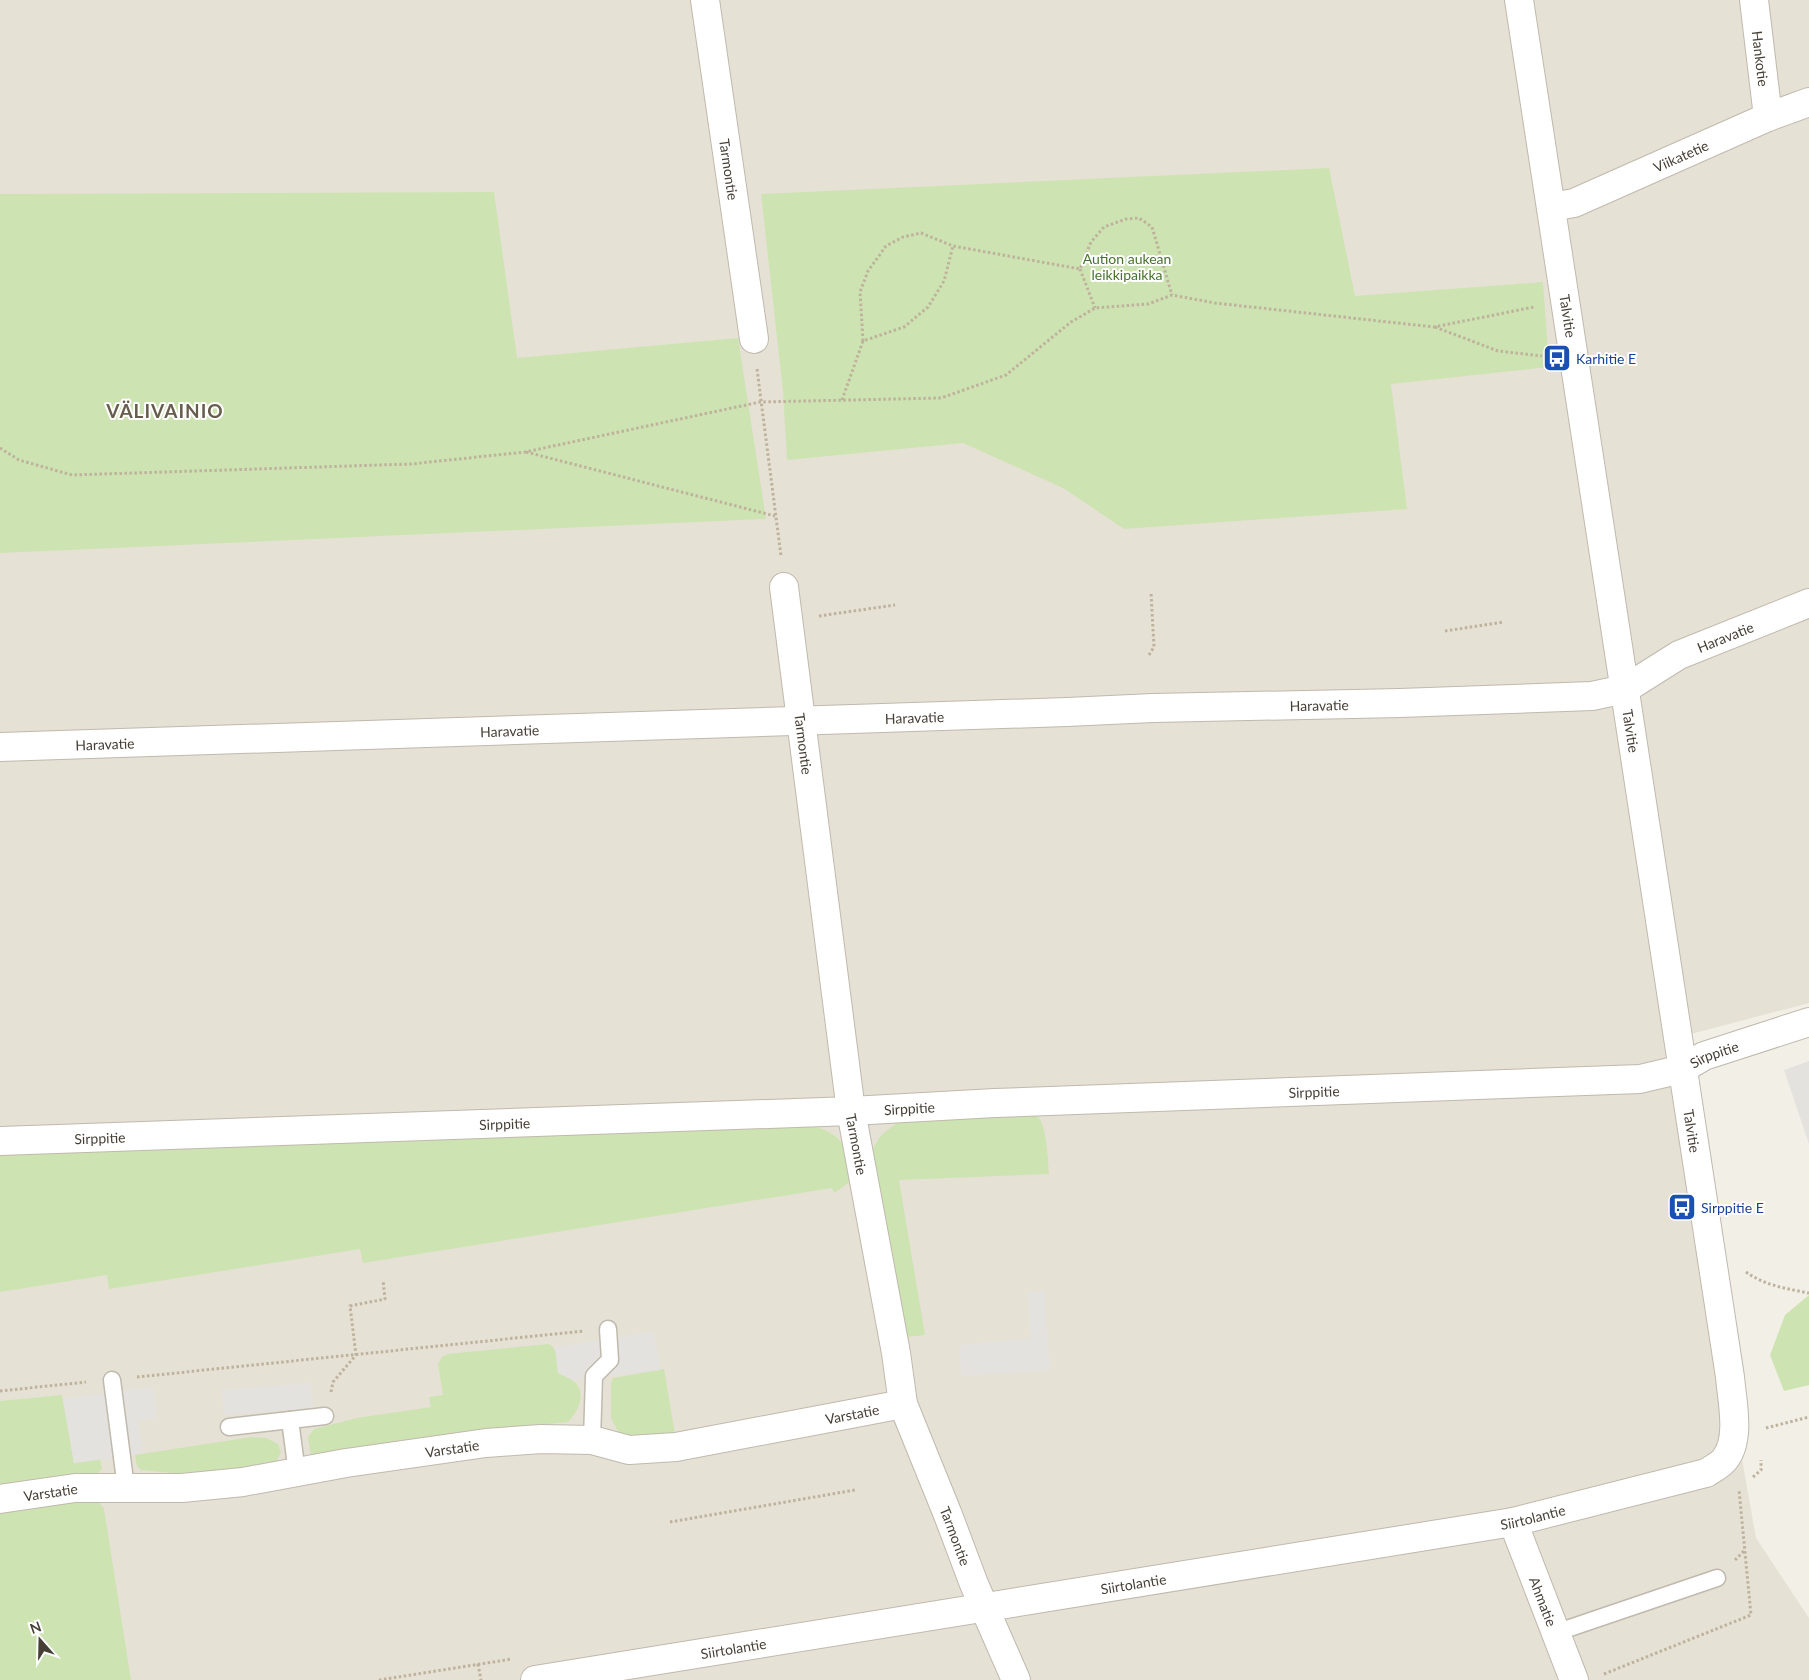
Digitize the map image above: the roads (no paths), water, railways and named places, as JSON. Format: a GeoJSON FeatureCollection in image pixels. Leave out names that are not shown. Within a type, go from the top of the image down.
{"type":"FeatureCollection","features":[{"type":"Feature","properties":{"kind":"street","name":"Tarmontie"},"geometry":{"type":"LineString","coordinates":[[704,0],[754,339]]}},
{"type":"Feature","properties":{"kind":"street","name":"Talvitie"},"geometry":{"type":"LineString","coordinates":[[1519,0],[1730,1377],[1734,1433],[1732,1448],[1724,1460]]}},
{"type":"Feature","properties":{"kind":"street","name":"Hankotie"},"geometry":{"type":"LineString","coordinates":[[1754,0],[1768,117]]}},
{"type":"Feature","properties":{"kind":"street","name":"Viikatetie"},"geometry":{"type":"LineString","coordinates":[[1551,207],[1574,203],[1768,117],[1809,102]]}},
{"type":"Feature","properties":{"kind":"street","name":"Tarmontie"},"geometry":{"type":"LineString","coordinates":[[784,587],[851,1111],[896,1353],[903,1404],[1016,1680]]}},
{"type":"Feature","properties":{"kind":"street","name":"Haravatie"},"geometry":{"type":"LineString","coordinates":[[0,747],[1153,708],[1400,703],[1592,696],[1625,689],[1679,655],[1809,603]]}},
{"type":"Feature","properties":{"kind":"street","name":"Sirppitie"},"geometry":{"type":"LineString","coordinates":[[0,1141],[851,1111],[995,1103],[1640,1079],[1682,1069],[1704,1056],[1809,1023]]}},
{"type":"Feature","properties":{"kind":"street","name":"Varstatie"},"geometry":{"type":"LineString","coordinates":[[0,1499],[75,1488],[182,1488],[243,1482],[346,1463],[486,1443],[542,1439],[592,1440],[629,1450],[676,1447],[903,1404]]}},
{"type":"Feature","properties":{"kind":"street","name":"Siirtolantie"},"geometry":{"type":"LineString","coordinates":[[535,1680],[1513,1522],[1706,1473],[1724,1460]]}},
{"type":"Feature","properties":{"kind":"street","name":"Ahmatie"},"geometry":{"type":"LineString","coordinates":[[1513,1522],[1574,1680]]}},
{"type":"Feature","properties":{"kind":"lane"},"geometry":{"type":"LineString","coordinates":[[592,1440],[594,1376],[610,1360],[608,1329]]}},
{"type":"Feature","properties":{"kind":"lane"},"geometry":{"type":"LineString","coordinates":[[112,1380],[126,1488]]}},
{"type":"Feature","properties":{"kind":"lane"},"geometry":{"type":"LineString","coordinates":[[229,1427],[325,1416]]}},
{"type":"Feature","properties":{"kind":"lane"},"geometry":{"type":"LineString","coordinates":[[290,1420],[297,1473]]}},
{"type":"Feature","properties":{"kind":"lane"},"geometry":{"type":"LineString","coordinates":[[1555,1633],[1717,1578]]}},
{"type":"Feature","properties":{"kind":"place","name":"Karhitie E"},"geometry":{"type":"Point","coordinates":[1557,358]}},
{"type":"Feature","properties":{"kind":"place","name":"Sirppitie E"},"geometry":{"type":"Point","coordinates":[1682,1207]}},
{"type":"Feature","properties":{"kind":"district","name":"VÄLIVAINIO"},"geometry":{"type":"Point","coordinates":[165,410]}},
{"type":"Feature","properties":{"kind":"park label","name":"Aution aukean leikkipaikka"},"geometry":{"type":"Point","coordinates":[1127,266]}}]}
